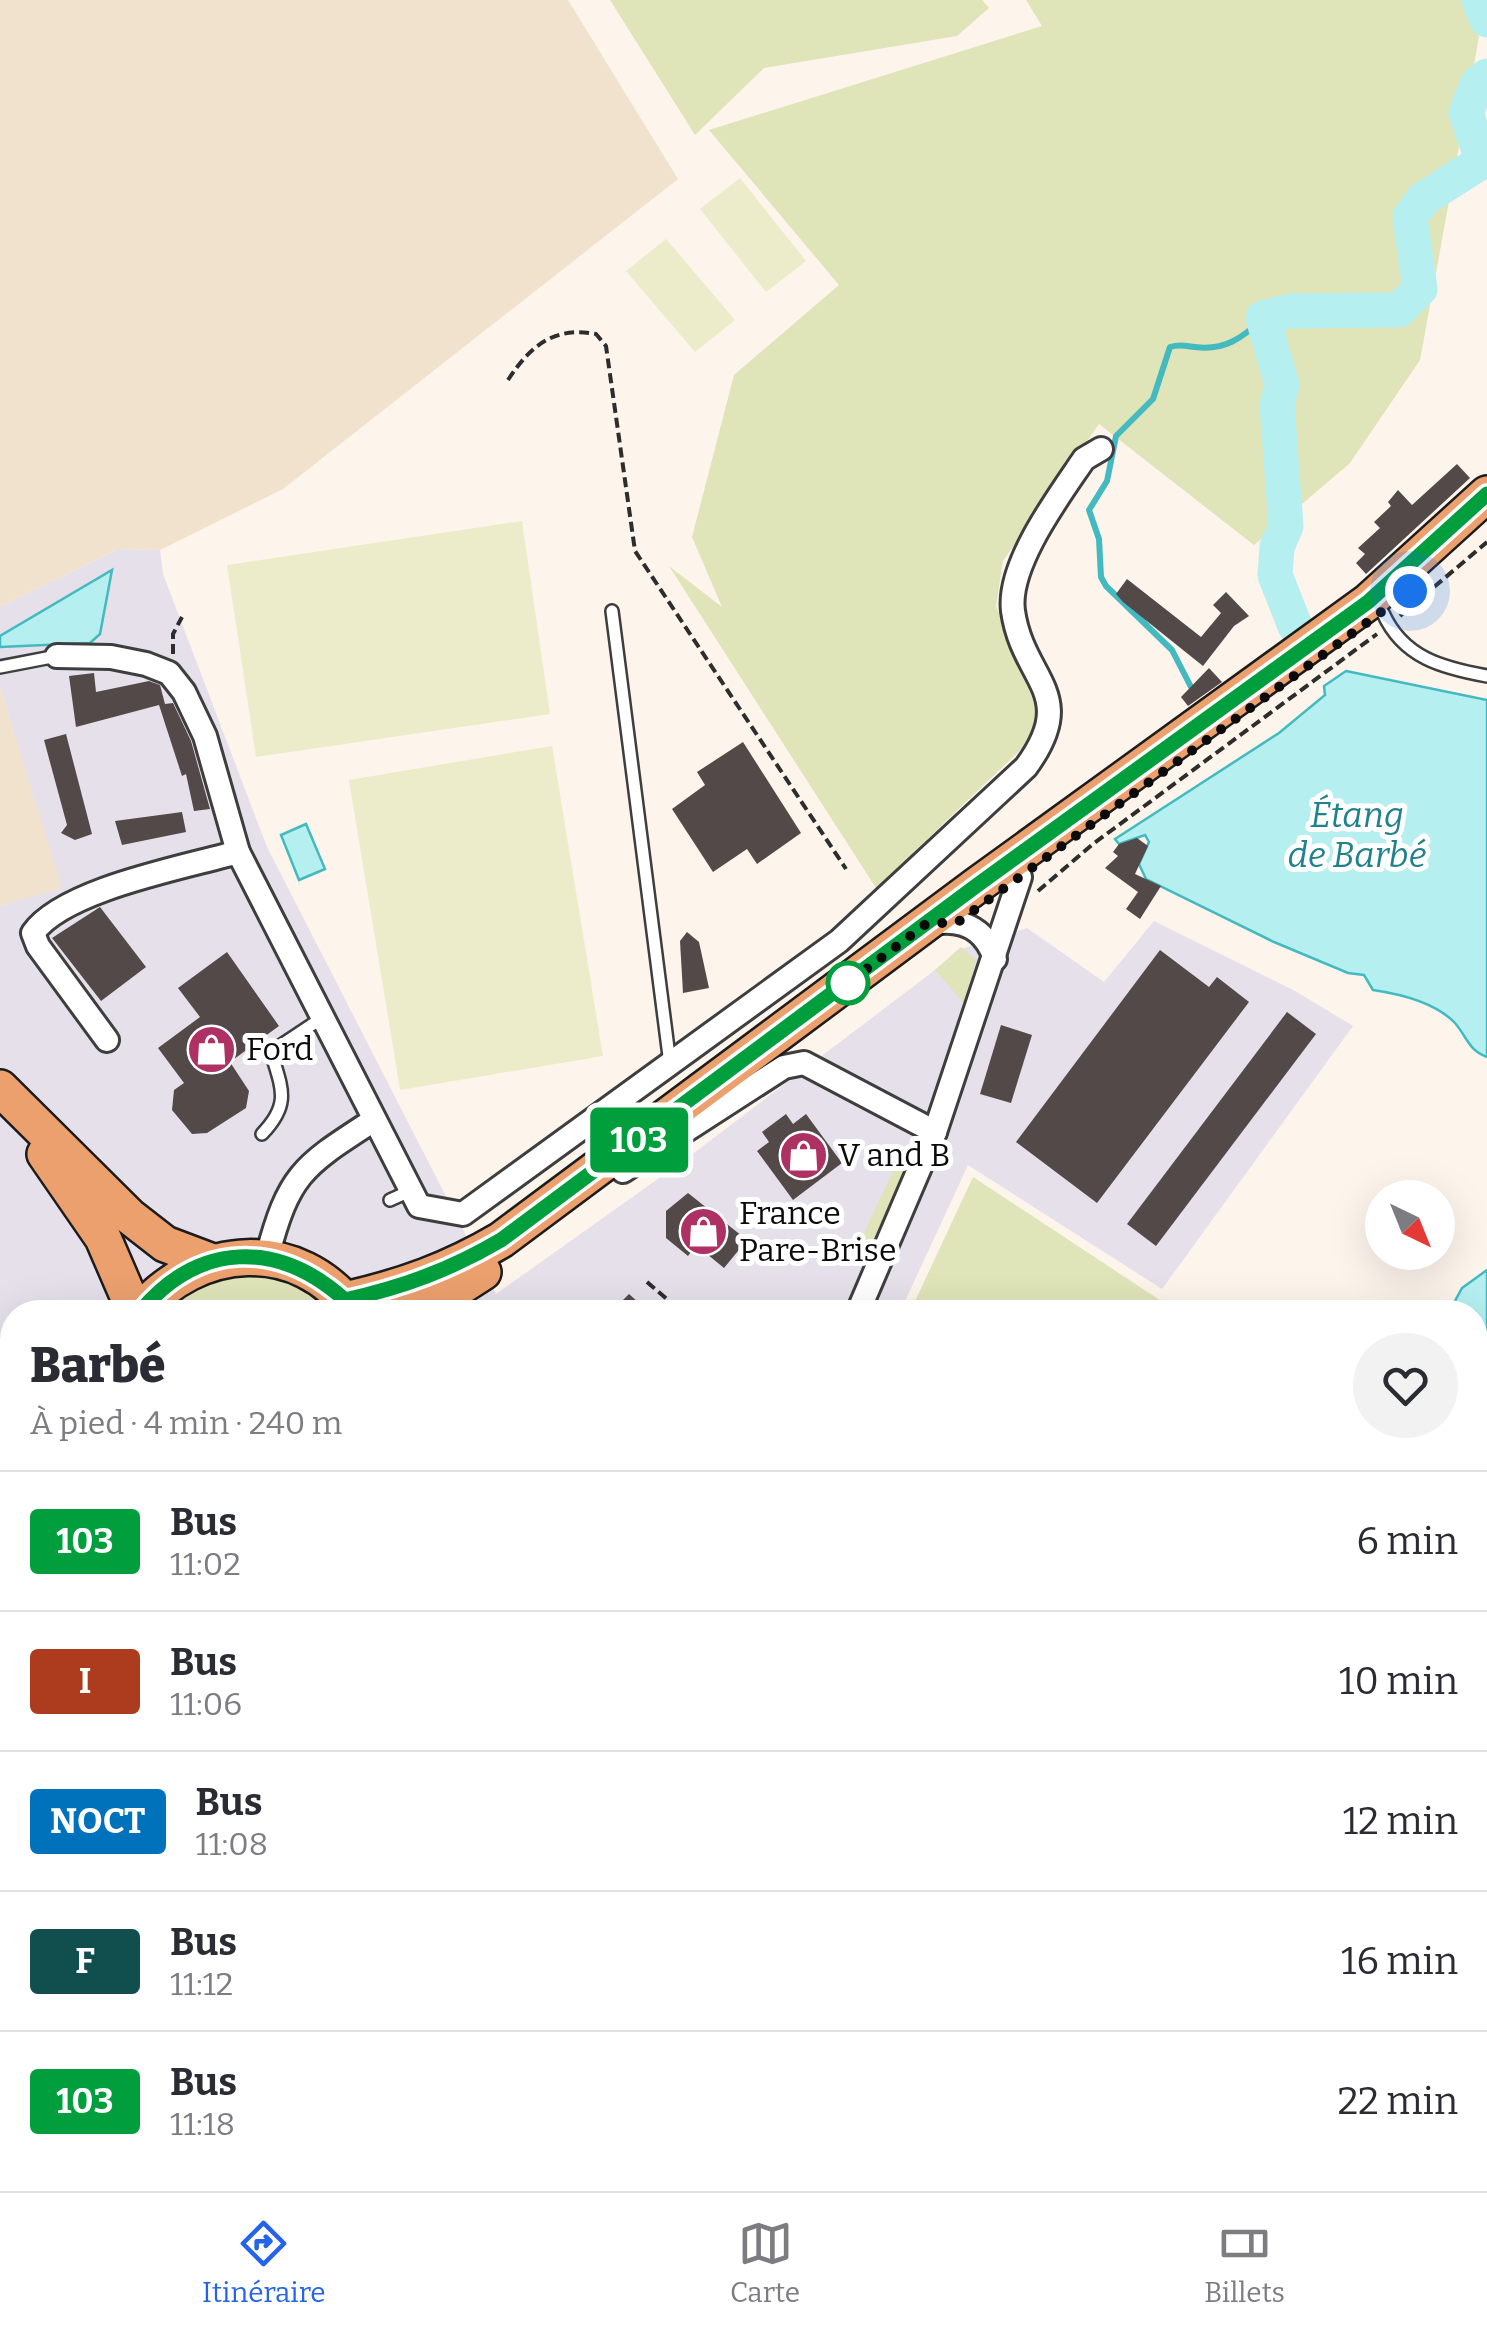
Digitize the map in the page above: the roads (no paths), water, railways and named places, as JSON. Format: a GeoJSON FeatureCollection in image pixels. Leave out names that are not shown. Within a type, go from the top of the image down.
{"type":"FeatureCollection","features":[{"type":"Feature","properties":{"kind":"main road"},"geometry":{"type":"LineString","coordinates":[[438,1300],[623,1171],[942,923],[1368,602],[1487,494]]}},
{"type":"Feature","properties":{"kind":"main road"},"geometry":{"type":"LineString","coordinates":[[366,1300],[451,1269],[501,1240],[942,923],[1026,888],[1386,619],[1487,524]]}},
{"type":"Feature","properties":{"kind":"main road"},"geometry":{"type":"LineString","coordinates":[[1,1089],[129,1216],[165,1244],[210,1261]]}},
{"type":"Feature","properties":{"kind":"main road"},"geometry":{"type":"LineString","coordinates":[[1,1089],[103,1238],[132,1300]]}},
{"type":"Feature","properties":{"kind":"main road"},"geometry":{"type":"LineString","coordinates":[[152,1300],[181,1274],[210,1261],[267,1257],[309,1272],[342,1300]]}},
{"type":"Feature","properties":{"kind":"street"},"geometry":{"type":"LineString","coordinates":[[56,656],[111,657],[169,673],[184,692],[205,736],[238,852],[325,1016],[374,1120],[400,1195],[418,1206],[463,1214],[839,941],[1026,767],[1046,740],[1052,710],[1013,610],[1019,568],[1084,459],[1101,449]]}},
{"type":"Feature","properties":{"kind":"street"},"geometry":{"type":"LineString","coordinates":[[107,1040],[38,946],[33,933],[42,920],[95,894],[238,852]]}},
{"type":"Feature","properties":{"kind":"street"},"geometry":{"type":"LineString","coordinates":[[863,1300],[935,1132],[995,959],[1026,888]]}},
{"type":"Feature","properties":{"kind":"street"},"geometry":{"type":"LineString","coordinates":[[942,923],[982,934],[995,959]]}},
{"type":"Feature","properties":{"kind":"street"},"geometry":{"type":"LineString","coordinates":[[623,1171],[784,1066],[804,1063],[935,1132]]}},
{"type":"Feature","properties":{"kind":"street"},"geometry":{"type":"LineString","coordinates":[[267,1257],[281,1204],[292,1184],[310,1161],[374,1120]]}},
{"type":"Feature","properties":{"kind":"lane"},"geometry":{"type":"LineString","coordinates":[[612,611],[670,1064]]}},
{"type":"Feature","properties":{"kind":"lane"},"geometry":{"type":"LineString","coordinates":[[1386,619],[1436,667],[1487,676]]}},
{"type":"Feature","properties":{"kind":"lane"},"geometry":{"type":"LineString","coordinates":[[0,667],[56,656]]}},
{"type":"Feature","properties":{"kind":"lane"},"geometry":{"type":"LineString","coordinates":[[262,1134],[279,1117],[283,1091],[270,1052],[325,1016]]}},
{"type":"Feature","properties":{"kind":"water"},"geometry":{"type":"Polygon","coordinates":[[[112,570],[100,634],[90,643],[0,647],[0,636],[112,570]]]}},
{"type":"Feature","properties":{"kind":"water","name":"Étang de Barbé"},"geometry":{"type":"Polygon","coordinates":[[[1346,671],[1487,700],[1487,1057],[1476,1051],[1455,1023],[1427,1004],[1373,990],[1364,975],[1348,973],[1274,942],[1146,879],[1139,864],[1149,842],[1145,835],[1119,844],[1115,839],[1279,733],[1325,695],[1324,686],[1346,671]]]}},
{"type":"Feature","properties":{"kind":"water"},"geometry":{"type":"Polygon","coordinates":[[[306,824],[325,869],[299,880],[281,835],[306,824]]]}},
{"type":"Feature","properties":{"kind":"water"},"geometry":{"type":"Polygon","coordinates":[[[1487,1270],[1487,1300],[1456,1300],[1462,1288],[1487,1270]]]}},
{"type":"Feature","properties":{"kind":"waterway"},"geometry":{"type":"LineString","coordinates":[[1479,0],[1487,20]]}},
{"type":"Feature","properties":{"kind":"waterway"},"geometry":{"type":"LineString","coordinates":[[1295,626],[1275,575],[1277,547],[1286,526],[1277,405],[1282,385],[1263,318],[1290,311],[1399,310],[1420,289],[1410,217],[1423,199],[1478,164],[1480,154],[1466,113],[1478,83],[1487,76]]}},
{"type":"Feature","properties":{"kind":"waterway"},"geometry":{"type":"LineString","coordinates":[[1191,687],[1172,650],[1106,586],[1101,577],[1099,539],[1089,510],[1107,481],[1116,436],[1153,399],[1170,347],[1224,345],[1263,318]]}},
{"type":"Feature","properties":{"kind":"place","name":"Ford"},"geometry":{"type":"Point","coordinates":[211,1049]}},
{"type":"Feature","properties":{"kind":"place","name":"V and B"},"geometry":{"type":"Point","coordinates":[803,1155]}},
{"type":"Feature","properties":{"kind":"place","name":"France Pare-Brise"},"geometry":{"type":"Point","coordinates":[704,1231]}}]}
